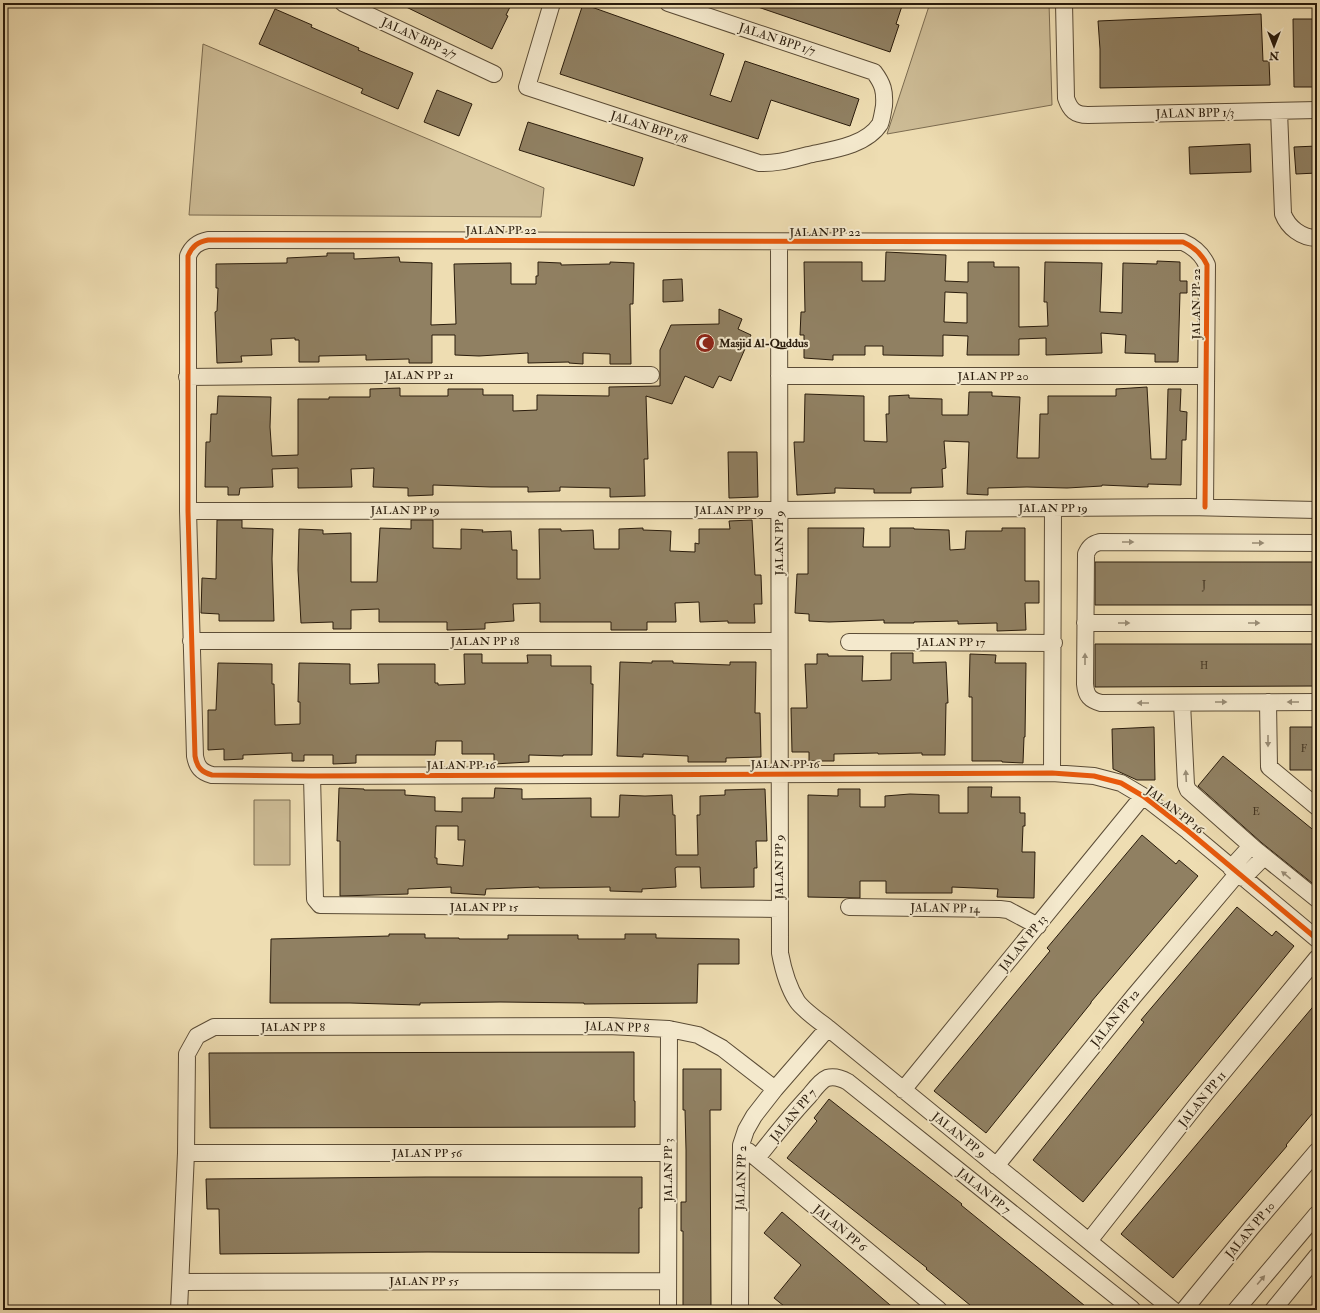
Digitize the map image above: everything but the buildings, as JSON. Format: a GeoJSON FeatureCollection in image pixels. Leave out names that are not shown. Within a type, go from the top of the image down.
{"type":"FeatureCollection","features":[{"type":"Feature","properties":{"kind":"street","name":"JALAN BPP 2/7"},"geometry":{"type":"LineString","coordinates":[[343,3],[494,74]]}},
{"type":"Feature","properties":{"kind":"street","name":"JALAN BPP 1/8"},"geometry":{"type":"LineString","coordinates":[[552,3],[527,88],[759,163],[771,163],[828,151],[852,144],[871,134],[880,123],[884,108],[885,94],[881,82]]}},
{"type":"Feature","properties":{"kind":"street","name":"JALAN BPP 1/7"},"geometry":{"type":"LineString","coordinates":[[668,3],[874,72],[881,82]]}},
{"type":"Feature","properties":{"kind":"street","name":"JALAN BPP 1/3"},"geometry":{"type":"LineString","coordinates":[[1064,3],[1066,98],[1069,106],[1074,112],[1081,115],[1317,110]]}},
{"type":"Feature","properties":{"kind":"street"},"geometry":{"type":"LineString","coordinates":[[1279,111],[1282,214],[1287,223],[1294,230],[1303,235],[1315,238]]}},
{"type":"Feature","properties":{"kind":"street","name":"JALAN PP 22"},"geometry":{"type":"LineString","coordinates":[[187,377],[186,263],[191,248],[200,242],[208,240],[1183,242],[1198,251],[1204,257],[1207,265],[1205,507]]}},
{"type":"Feature","properties":{"kind":"street","name":"JALAN PP 9"},"geometry":{"type":"LineString","coordinates":[[779,242],[779,909],[780,953],[787,980],[797,1002],[1173,1310]]}},
{"type":"Feature","properties":{"kind":"street","name":"JALAN PP 21"},"geometry":{"type":"LineString","coordinates":[[187,377],[651,375]]}},
{"type":"Feature","properties":{"kind":"street","name":"JALAN PP 20"},"geometry":{"type":"LineString","coordinates":[[779,376],[1206,376]]}},
{"type":"Feature","properties":{"kind":"street"},"geometry":{"type":"LineString","coordinates":[[187,377],[191,641]]}},
{"type":"Feature","properties":{"kind":"street","name":"JALAN PP 19"},"geometry":{"type":"LineString","coordinates":[[188,511],[653,509],[779,510],[1205,507],[1317,510]]}},
{"type":"Feature","properties":{"kind":"street"},"geometry":{"type":"LineString","coordinates":[[1052,773],[1054,643],[1053,508]]}},
{"type":"Feature","properties":{"kind":"street"},"geometry":{"type":"LineString","coordinates":[[1317,544],[1095,543],[1090,546],[1086,554],[1085,623],[1085,684],[1089,698],[1094,701],[1101,703],[1317,702]]}},
{"type":"Feature","properties":{"kind":"street"},"geometry":{"type":"LineString","coordinates":[[1085,623],[1317,623]]}},
{"type":"Feature","properties":{"kind":"street","name":"JALAN PP 18"},"geometry":{"type":"LineString","coordinates":[[191,641],[779,641]]}},
{"type":"Feature","properties":{"kind":"street","name":"JALAN PP 16"},"geometry":{"type":"LineString","coordinates":[[191,641],[195,756],[199,769],[205,773],[312,776],[1052,773],[1094,776],[1121,783],[1143,796],[1188,831],[1317,939]]}},
{"type":"Feature","properties":{"kind":"street","name":"JALAN PP 17"},"geometry":{"type":"LineString","coordinates":[[849,642],[1054,643]]}},
{"type":"Feature","properties":{"kind":"street"},"geometry":{"type":"LineString","coordinates":[[1268,702],[1269,767],[1316,803]]}},
{"type":"Feature","properties":{"kind":"street"},"geometry":{"type":"LineString","coordinates":[[1182,703],[1187,788],[1251,846],[1317,899]]}},
{"type":"Feature","properties":{"kind":"street","name":"JALAN PP 15"},"geometry":{"type":"LineString","coordinates":[[312,776],[315,899],[320,905],[779,909]]}},
{"type":"Feature","properties":{"kind":"street","name":"JALAN PP 13"},"geometry":{"type":"LineString","coordinates":[[903,1090],[1143,796]]}},
{"type":"Feature","properties":{"kind":"street"},"geometry":{"type":"LineString","coordinates":[[1237,873],[1251,846]]}},
{"type":"Feature","properties":{"kind":"street"},"geometry":{"type":"LineString","coordinates":[[1237,873],[1264,857]]}},
{"type":"Feature","properties":{"kind":"street","name":"JALAN PP 12"},"geometry":{"type":"LineString","coordinates":[[996,1166],[1134,996],[1237,873]]}},
{"type":"Feature","properties":{"kind":"street","name":"JALAN PP 14"},"geometry":{"type":"LineString","coordinates":[[849,907],[1000,909],[1008,910],[1038,926]]}},
{"type":"Feature","properties":{"kind":"street","name":"JALAN PP 11"},"geometry":{"type":"LineString","coordinates":[[1089,1241],[1205,1094],[1317,958]]}},
{"type":"Feature","properties":{"kind":"street","name":"JALAN PP 8"},"geometry":{"type":"LineString","coordinates":[[179,1310],[186,1153],[186,1054],[197,1036],[214,1027],[608,1026],[669,1029],[698,1035],[722,1048],[775,1089]]}},
{"type":"Feature","properties":{"kind":"street","name":"JALAN PP 2"},"geometry":{"type":"LineString","coordinates":[[743,1308],[741,1146],[746,1130],[775,1089],[828,1028]]}},
{"type":"Feature","properties":{"kind":"street","name":"JALAN PP 3"},"geometry":{"type":"LineString","coordinates":[[668,1310],[669,1029]]}},
{"type":"Feature","properties":{"kind":"street","name":"JALAN PP 7"},"geometry":{"type":"LineString","coordinates":[[757,1158],[794,1112],[820,1083],[833,1077],[841,1078],[848,1082],[1131,1310]]}},
{"type":"Feature","properties":{"kind":"street","name":"JALAN PP 6"},"geometry":{"type":"LineString","coordinates":[[741,1146],[939,1310]]}},
{"type":"Feature","properties":{"kind":"street","name":"JALAN PP 10"},"geometry":{"type":"LineString","coordinates":[[1184,1310],[1317,1151]]}},
{"type":"Feature","properties":{"kind":"street","name":"JALAN PP 56"},"geometry":{"type":"LineString","coordinates":[[186,1153],[668,1153]]}},
{"type":"Feature","properties":{"kind":"street"},"geometry":{"type":"LineString","coordinates":[[1236,1310],[1317,1214]]}},
{"type":"Feature","properties":{"kind":"street"},"geometry":{"type":"LineString","coordinates":[[1273,1310],[1317,1256]]}},
{"type":"Feature","properties":{"kind":"street","name":"JALAN PP 55"},"geometry":{"type":"LineString","coordinates":[[181,1282],[668,1281]]}},
{"type":"Feature","properties":{"kind":"street"},"geometry":{"type":"LineString","coordinates":[[1131,1310],[1148,1290]]}},
{"type":"Feature","properties":{"kind":"shaded area"},"geometry":{"type":"Polygon","coordinates":[[[930,3],[1049,3],[1052,105],[887,134],[930,3]]]}},
{"type":"Feature","properties":{"kind":"shaded area"},"geometry":{"type":"Polygon","coordinates":[[[203,44],[544,188],[541,217],[189,215],[203,44]]]}},
{"type":"Feature","properties":{"kind":"shaded area"},"geometry":{"type":"Polygon","coordinates":[[[254,800],[290,800],[290,865],[254,865],[254,800]]]}},
{"type":"Feature","properties":{"kind":"cycle path"},"geometry":{"type":"LineString","coordinates":[[1205,507],[1207,265],[1203,257],[1197,251],[1183,242],[208,240],[196,245],[188,256],[188,511],[195,756],[198,766],[202,771],[212,775],[312,776],[1052,773],[1094,776],[1121,783],[1143,796],[1188,831],[1317,939]]}},
{"type":"Feature","properties":{"kind":"place","name":"Masjid Al-Quddus"},"geometry":{"type":"Point","coordinates":[705,343]}}]}
